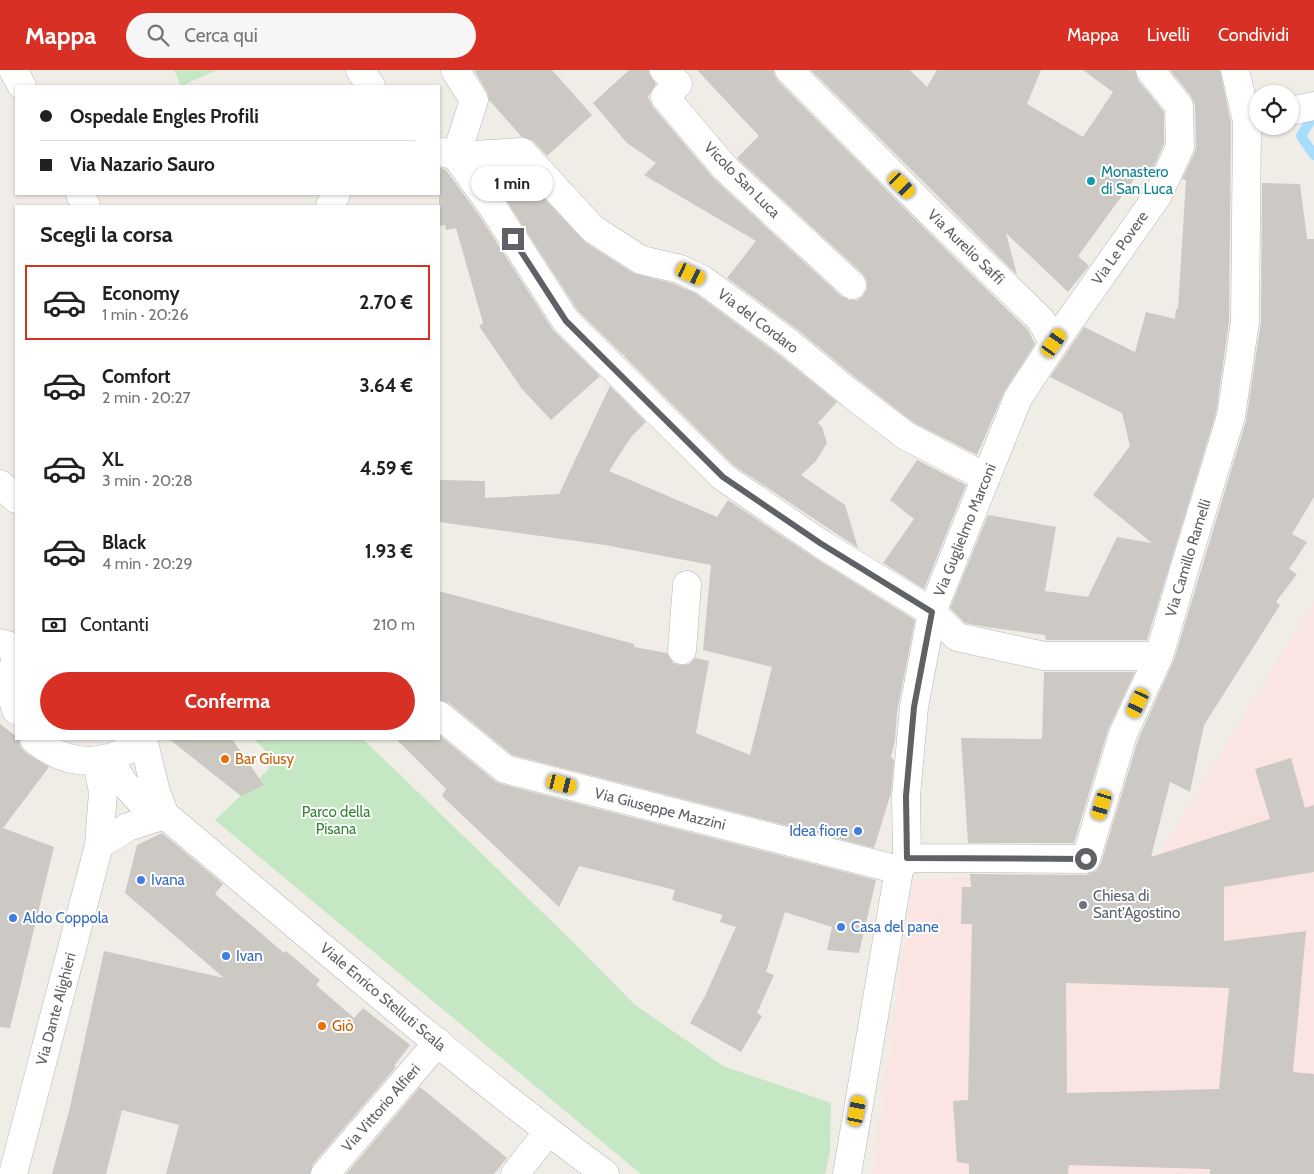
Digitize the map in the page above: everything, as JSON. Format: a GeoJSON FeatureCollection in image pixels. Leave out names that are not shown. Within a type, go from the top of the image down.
{"type":"FeatureCollection","features":[{"type":"Feature","properties":{"kind":"street"},"geometry":{"type":"LineString","coordinates":[[13,70],[21,85]]}},
{"type":"Feature","properties":{"kind":"street"},"geometry":{"type":"LineString","coordinates":[[360,70],[370,85]]}},
{"type":"Feature","properties":{"kind":"street"},"geometry":{"type":"LineString","coordinates":[[454,70],[474,100],[448,154],[492,206],[566,321],[723,477],[820,543],[932,612],[957,637],[1044,656],[1159,656]]}},
{"type":"Feature","properties":{"kind":"street","name":"Via Aurelio Saffi"},"geometry":{"type":"LineString","coordinates":[[789,70],[1041,320],[1054,343]]}},
{"type":"Feature","properties":{"kind":"street","name":"Via Le Povere"},"geometry":{"type":"LineString","coordinates":[[1054,343],[1158,194],[1180,147],[1179,106],[1150,70]]}},
{"type":"Feature","properties":{"kind":"street","name":"Via Camillo Ramelli"},"geometry":{"type":"LineString","coordinates":[[1235,70],[1249,111]]}},
{"type":"Feature","properties":{"kind":"street","name":"Vicolo San Luca"},"geometry":{"type":"LineString","coordinates":[[667,71],[678,84],[665,97],[726,169],[852,285]]}},
{"type":"Feature","properties":{"kind":"street"},"geometry":{"type":"LineString","coordinates":[[1299,109],[1314,106]]}},
{"type":"Feature","properties":{"kind":"street","name":"Via Camillo Ramelli"},"geometry":{"type":"LineString","coordinates":[[903,864],[1086,859],[1123,734],[1159,656],[1231,416],[1245,322],[1251,135]]}},
{"type":"Feature","properties":{"kind":"street","name":"Via del Cordaro"},"geometry":{"type":"LineString","coordinates":[[448,154],[522,152],[593,229],[641,260],[680,268],[703,280],[789,343],[906,436],[985,477]]}},
{"type":"Feature","properties":{"kind":"street","name":"Via Guglielmo Marconi"},"geometry":{"type":"LineString","coordinates":[[847,1174],[903,864],[906,796],[914,707],[932,612],[1018,398],[1054,343]]}},
{"type":"Feature","properties":{"kind":"street"},"geometry":{"type":"LineString","coordinates":[[0,484],[15,498]]}},
{"type":"Feature","properties":{"kind":"street"},"geometry":{"type":"LineString","coordinates":[[682,650],[687,585]]}},
{"type":"Feature","properties":{"kind":"street"},"geometry":{"type":"LineString","coordinates":[[0,643],[15,649]]}},
{"type":"Feature","properties":{"kind":"street","name":"Via Giuseppe Mazzini"},"geometry":{"type":"LineString","coordinates":[[440,716],[505,770],[903,864]]}},
{"type":"Feature","properties":{"kind":"street"},"geometry":{"type":"LineString","coordinates":[[35,740],[54,754],[93,759],[130,749],[142,740]]}},
{"type":"Feature","properties":{"kind":"street","name":"Viale Enrico Stelluti Scala"},"geometry":{"type":"LineString","coordinates":[[143,740],[156,792],[165,815]]}},
{"type":"Feature","properties":{"kind":"street","name":"Viale Enrico Stelluti Scala"},"geometry":{"type":"LineString","coordinates":[[93,759],[124,782],[140,802],[165,815],[548,1132],[605,1174]]}},
{"type":"Feature","properties":{"kind":"street","name":"Via Dante Alighieri"},"geometry":{"type":"LineString","coordinates":[[13,1174],[99,845],[102,792],[93,759]]}},
{"type":"Feature","properties":{"kind":"street"},"geometry":{"type":"LineString","coordinates":[[99,845],[128,827],[165,815]]}},
{"type":"Feature","properties":{"kind":"street","name":"Via Vittorio Alfieri"},"geometry":{"type":"LineString","coordinates":[[325,1174],[438,1042]]}},
{"type":"Feature","properties":{"kind":"street"},"geometry":{"type":"LineString","coordinates":[[515,1174],[548,1132]]}},
{"type":"Feature","properties":{"kind":"shaded area"},"geometry":{"type":"Polygon","coordinates":[[[1314,601],[1314,1174],[872,1174],[913,880],[1151,868],[1314,601]]]}},
{"type":"Feature","properties":{"kind":"green space"},"geometry":{"type":"Polygon","coordinates":[[[174,70],[217,70],[183,85],[181,85],[174,70]]]}},
{"type":"Feature","properties":{"kind":"green space","name":"Parco della Pisana"},"geometry":{"type":"Polygon","coordinates":[[[255,740],[364,740],[569,938],[634,1004],[723,1066],[831,1103],[830,1151],[825,1174],[641,1174],[215,820],[269,769],[265,750],[255,740]]]}},
{"type":"Feature","properties":{"kind":"building"},"geometry":{"type":"Polygon","coordinates":[[[474,70],[552,70],[592,115],[547,156],[533,141],[522,137],[489,100],[487,92],[474,70]]]}},
{"type":"Feature","properties":{"kind":"building"},"geometry":{"type":"Polygon","coordinates":[[[629,70],[649,70],[649,74],[656,84],[648,97],[653,107],[715,180],[841,296],[849,300],[857,300],[863,296],[867,289],[867,281],[863,274],[737,158],[759,136],[697,70],[774,70],[778,81],[1028,330],[1035,344],[1004,392],[977,455],[914,423],[798,330],[727,278],[756,241],[644,175],[656,163],[627,143],[593,103],[629,70]]]}},
{"type":"Feature","properties":{"kind":"building","name":"Monastero di San Luca"},"geometry":{"type":"Polygon","coordinates":[[[811,70],[910,70],[927,87],[937,70],[1041,70],[1027,104],[1083,137],[1113,92],[1083,70],[1135,70],[1138,80],[1164,112],[1164,144],[1150,175],[1138,174],[1078,256],[1089,266],[1068,292],[1006,233],[1017,275],[811,70]]]}},
{"type":"Feature","properties":{"kind":"building"},"geometry":{"type":"Polygon","coordinates":[[[1170,70],[1220,70],[1231,123],[1229,321],[1216,413],[1147,640],[1046,640],[1045,635],[965,623],[950,608],[988,515],[1056,527],[1045,591],[1088,597],[1117,537],[1152,543],[1093,495],[1130,446],[1122,413],[1050,377],[1084,327],[1135,352],[1146,312],[1175,319],[1176,309],[1178,309],[1186,180],[1182,179],[1196,147],[1195,105],[1191,96],[1170,70]]]}},
{"type":"Feature","properties":{"kind":"building"},"geometry":{"type":"Polygon","coordinates":[[[440,167],[446,170],[479,215],[553,330],[600,376],[551,420],[522,389],[479,326],[483,323],[456,228],[446,230],[445,225],[440,226],[440,167]]]}},
{"type":"Feature","properties":{"kind":"building"},"geometry":{"type":"Polygon","coordinates":[[[511,168],[516,168],[585,242],[633,273],[675,284],[695,293],[779,355],[837,402],[818,423],[822,427],[827,443],[816,461],[801,475],[845,505],[858,548],[733,465],[624,356],[626,353],[623,355],[578,311],[495,183],[511,168]]]}},
{"type":"Feature","properties":{"kind":"building"},"geometry":{"type":"Polygon","coordinates":[[[1262,183],[1300,184],[1307,239],[1314,239],[1314,497],[1292,534],[1307,542],[1289,569],[1297,574],[1276,602],[1280,605],[1204,725],[1190,792],[1170,782],[1151,857],[1270,819],[1255,769],[1291,758],[1305,808],[1314,805],[1314,872],[1224,887],[1224,941],[1306,931],[1293,1072],[1314,1074],[1314,1174],[1210,1174],[1210,1169],[1069,1165],[1068,1174],[969,1174],[969,1164],[957,1162],[953,1101],[968,1100],[972,924],[961,924],[962,887],[971,887],[970,874],[1086,875],[1096,871],[1101,863],[1138,740],[1174,660],[1246,421],[1261,322],[1262,183]],[[1066,983],[1067,1093],[1219,1089],[1229,988],[1066,983]]]}},
{"type":"Feature","properties":{"kind":"building"},"geometry":{"type":"Polygon","coordinates":[[[610,386],[646,422],[631,437],[609,471],[717,517],[728,500],[812,556],[915,620],[897,712],[895,740],[891,757],[894,760],[891,793],[874,848],[512,755],[449,703],[440,700],[440,591],[634,644],[634,647],[667,653],[673,663],[680,665],[689,664],[695,658],[709,661],[696,733],[750,755],[772,667],[703,650],[711,565],[605,545],[440,522],[440,480],[485,481],[485,498],[559,494],[610,386]]]}},
{"type":"Feature","properties":{"kind":"building"},"geometry":{"type":"Polygon","coordinates":[[[917,460],[966,485],[924,589],[883,563],[914,519],[890,500],[917,460]]]}},
{"type":"Feature","properties":{"kind":"building"},"geometry":{"type":"Polygon","coordinates":[[[1044,672],[1135,672],[1108,730],[1074,843],[968,843],[961,738],[1042,739],[1044,672]]]}},
{"type":"Feature","properties":{"kind":"building"},"geometry":{"type":"Polygon","coordinates":[[[0,724],[15,735],[15,740],[19,740],[20,746],[25,752],[49,767],[3,828],[54,847],[10,1028],[0,1027],[0,724]]]}},
{"type":"Feature","properties":{"kind":"building"},"geometry":{"type":"Polygon","coordinates":[[[440,736],[501,784],[876,880],[859,953],[827,950],[832,927],[785,912],[766,972],[774,975],[757,1013],[762,1016],[741,1052],[690,1023],[705,996],[736,927],[720,922],[723,915],[672,900],[675,890],[579,866],[559,907],[442,796],[446,789],[397,740],[440,740],[440,736]]]}},
{"type":"Feature","properties":{"kind":"building"},"geometry":{"type":"Polygon","coordinates":[[[170,740],[233,740],[264,785],[241,796],[170,740]]]}},
{"type":"Feature","properties":{"kind":"building"},"geometry":{"type":"Polygon","coordinates":[[[162,833],[223,884],[215,894],[284,953],[286,951],[320,980],[316,985],[354,1018],[363,1008],[410,1045],[394,1066],[396,1067],[313,1164],[310,1174],[166,1174],[179,1125],[122,1110],[106,1174],[52,1174],[70,1107],[104,951],[224,978],[125,893],[137,845],[162,833]]]}},
{"type":"Feature","properties":{"kind":"building"},"geometry":{"type":"Polygon","coordinates":[[[420,1087],[507,1158],[494,1174],[346,1174],[420,1087]]]}},
{"type":"Feature","properties":{"kind":"waterway"},"geometry":{"type":"LineString","coordinates":[[1314,115],[1301,136],[1314,155]]}},
{"type":"Feature","properties":{"kind":"place","name":"Monastero di San Luca"},"geometry":{"type":"Point","coordinates":[1091,181]}},
{"type":"Feature","properties":{"kind":"place","name":"Bar Giusy"},"geometry":{"type":"Point","coordinates":[225,759]}},
{"type":"Feature","properties":{"kind":"place","name":"Idea fiore"},"geometry":{"type":"Point","coordinates":[858,831]}},
{"type":"Feature","properties":{"kind":"place","name":"Ivana"},"geometry":{"type":"Point","coordinates":[141,880]}},
{"type":"Feature","properties":{"kind":"place","name":"Chiesa di Sant'Agostino"},"geometry":{"type":"Point","coordinates":[1083,905]}},
{"type":"Feature","properties":{"kind":"place","name":"Aldo Coppola"},"geometry":{"type":"Point","coordinates":[13,918]}},
{"type":"Feature","properties":{"kind":"place","name":"Casa del pane"},"geometry":{"type":"Point","coordinates":[841,927]}},
{"type":"Feature","properties":{"kind":"place","name":"Ivan"},"geometry":{"type":"Point","coordinates":[226,956]}},
{"type":"Feature","properties":{"kind":"place","name":"Giò"},"geometry":{"type":"Point","coordinates":[322,1026]}},
{"type":"Feature","properties":{"kind":"route"},"geometry":{"type":"LineString","coordinates":[[513,239],[566,321],[723,477],[820,543],[932,612],[914,707],[906,796],[907,858],[1086,859]]}}]}
